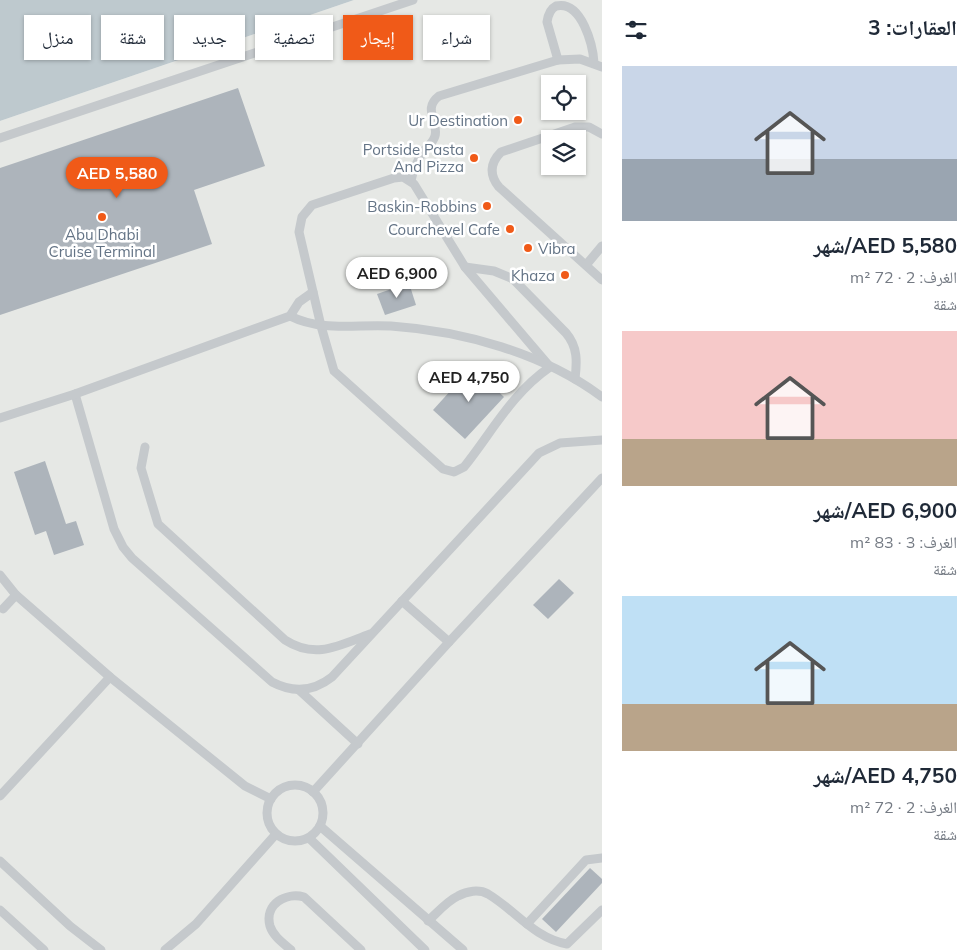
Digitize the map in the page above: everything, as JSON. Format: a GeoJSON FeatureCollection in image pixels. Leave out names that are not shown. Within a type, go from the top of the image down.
{"type":"FeatureCollection","features":[{"type":"Feature","properties":{"kind":"lane"},"geometry":{"type":"LineString","coordinates":[[0,138],[413,0]]}},
{"type":"Feature","properties":{"kind":"lane"},"geometry":{"type":"LineString","coordinates":[[558,60],[547,22],[553,7],[564,3],[575,7],[579,11],[598,65]]}},
{"type":"Feature","properties":{"kind":"lane"},"geometry":{"type":"LineString","coordinates":[[411,181],[417,162],[435,136],[431,109],[436,99],[558,60],[580,59],[598,65]]}},
{"type":"Feature","properties":{"kind":"lane"},"geometry":{"type":"LineString","coordinates":[[602,134],[582,126],[568,129],[501,152],[496,157],[491,169],[495,182],[499,187],[602,280]]}},
{"type":"Feature","properties":{"kind":"lane"},"geometry":{"type":"LineString","coordinates":[[403,177],[411,181],[465,267],[550,367],[529,383],[512,402],[464,467],[448,472],[443,469],[334,371],[321,326],[299,232],[299,224],[306,210],[312,205],[394,178],[403,177]]}},
{"type":"Feature","properties":{"kind":"lane"},"geometry":{"type":"LineString","coordinates":[[586,265],[602,246]]}},
{"type":"Feature","properties":{"kind":"lane"},"geometry":{"type":"LineString","coordinates":[[465,267],[494,271],[512,279],[566,333],[571,339],[576,354],[575,379]]}},
{"type":"Feature","properties":{"kind":"lane"},"geometry":{"type":"LineString","coordinates":[[0,418],[75,394],[290,316],[299,302],[313,292]]}},
{"type":"Feature","properties":{"kind":"lane"},"geometry":{"type":"LineString","coordinates":[[290,316],[321,326],[391,326],[456,335],[510,351],[550,367],[575,379],[602,397]]}},
{"type":"Feature","properties":{"kind":"lane"},"geometry":{"type":"LineString","coordinates":[[75,394],[111,517],[123,547],[137,562],[272,682],[280,686],[299,690],[325,682],[373,633],[539,453],[560,444],[602,440]]}},
{"type":"Feature","properties":{"kind":"lane"},"geometry":{"type":"LineString","coordinates":[[145,447],[141,468],[158,524],[292,644],[307,650],[324,650],[373,633]]}},
{"type":"Feature","properties":{"kind":"lane"},"geometry":{"type":"LineString","coordinates":[[313,792],[449,642],[602,478]]}},
{"type":"Feature","properties":{"kind":"lane"},"geometry":{"type":"LineString","coordinates":[[0,575],[16,595],[110,676],[245,786],[271,799]]}},
{"type":"Feature","properties":{"kind":"lane"},"geometry":{"type":"LineString","coordinates":[[3,609],[16,595]]}},
{"type":"Feature","properties":{"kind":"lane"},"geometry":{"type":"LineString","coordinates":[[402,601],[449,642]]}},
{"type":"Feature","properties":{"kind":"lane"},"geometry":{"type":"LineString","coordinates":[[0,796],[110,676]]}},
{"type":"Feature","properties":{"kind":"lane"},"geometry":{"type":"LineString","coordinates":[[299,690],[358,744]]}},
{"type":"Feature","properties":{"kind":"lane"},"geometry":{"type":"LineString","coordinates":[[287,786],[301,786],[313,792],[321,802],[323,814],[320,826],[309,838],[292,841],[276,834],[267,820],[266,812],[275,793],[287,786]]}},
{"type":"Feature","properties":{"kind":"lane"},"geometry":{"type":"LineString","coordinates":[[320,826],[463,950]]}},
{"type":"Feature","properties":{"kind":"lane"},"geometry":{"type":"LineString","coordinates":[[165,950],[196,924],[276,834]]}},
{"type":"Feature","properties":{"kind":"lane"},"geometry":{"type":"LineString","coordinates":[[309,838],[420,948]]}},
{"type":"Feature","properties":{"kind":"lane"},"geometry":{"type":"LineString","coordinates":[[527,924],[586,860],[602,858]]}},
{"type":"Feature","properties":{"kind":"lane"},"geometry":{"type":"LineString","coordinates":[[0,862],[70,926],[101,950]]}},
{"type":"Feature","properties":{"kind":"lane"},"geometry":{"type":"LineString","coordinates":[[428,921],[458,896],[476,891],[487,894],[527,924],[557,942],[566,944],[602,910]]}},
{"type":"Feature","properties":{"kind":"lane"},"geometry":{"type":"LineString","coordinates":[[291,950],[274,934],[269,919],[275,904],[288,895],[304,897],[360,950]]}},
{"type":"Feature","properties":{"kind":"lane"},"geometry":{"type":"LineString","coordinates":[[0,910],[44,950]]}},
{"type":"Feature","properties":{"kind":"shaded area"},"geometry":{"type":"Polygon","coordinates":[[[0,0],[354,0],[310,15],[255,15],[255,34],[245,37],[245,15],[174,15],[174,60],[178,60],[0,121],[0,0]]]}},
{"type":"Feature","properties":{"kind":"shaded area"},"geometry":{"type":"Polygon","coordinates":[[[354,0],[602,0],[602,950],[0,950],[0,121],[178,60],[245,60],[245,37],[255,34],[255,60],[333,60],[333,15],[310,15],[354,0]]]}},
{"type":"Feature","properties":{"kind":"building","name":"Abu Dhabi Cruise Terminal"},"geometry":{"type":"Polygon","coordinates":[[[238,88],[265,166],[194,190],[212,244],[0,315],[0,168],[238,88]]]}},
{"type":"Feature","properties":{"kind":"building"},"geometry":{"type":"Polygon","coordinates":[[[409,283],[416,305],[385,315],[377,294],[409,283]]]}},
{"type":"Feature","properties":{"kind":"building"},"geometry":{"type":"Polygon","coordinates":[[[472,367],[504,397],[465,439],[433,410],[472,367]]]}},
{"type":"Feature","properties":{"kind":"building"},"geometry":{"type":"Polygon","coordinates":[[[45,461],[66,524],[76,521],[84,545],[54,555],[46,531],[35,535],[14,472],[45,461]]]}},
{"type":"Feature","properties":{"kind":"building"},"geometry":{"type":"Polygon","coordinates":[[[559,579],[574,593],[548,619],[533,605],[559,579]]]}},
{"type":"Feature","properties":{"kind":"building"},"geometry":{"type":"Polygon","coordinates":[[[590,868],[602,879],[602,883],[556,932],[542,919],[590,868]]]}},
{"type":"Feature","properties":{"kind":"place","name":"Ur Destination"},"geometry":{"type":"Point","coordinates":[518,120]}},
{"type":"Feature","properties":{"kind":"place","name":"Portside Pasta And Pizza"},"geometry":{"type":"Point","coordinates":[474,158]}},
{"type":"Feature","properties":{"kind":"place","name":"Baskin-Robbins"},"geometry":{"type":"Point","coordinates":[487,206]}},
{"type":"Feature","properties":{"kind":"place","name":"Abu Dhabi Cruise Terminal"},"geometry":{"type":"Point","coordinates":[102,217]}},
{"type":"Feature","properties":{"kind":"place","name":"Courchevel Cafe"},"geometry":{"type":"Point","coordinates":[510,229]}},
{"type":"Feature","properties":{"kind":"place","name":"Vibra"},"geometry":{"type":"Point","coordinates":[528,248]}},
{"type":"Feature","properties":{"kind":"place","name":"Khaza"},"geometry":{"type":"Point","coordinates":[565,275]}}]}
